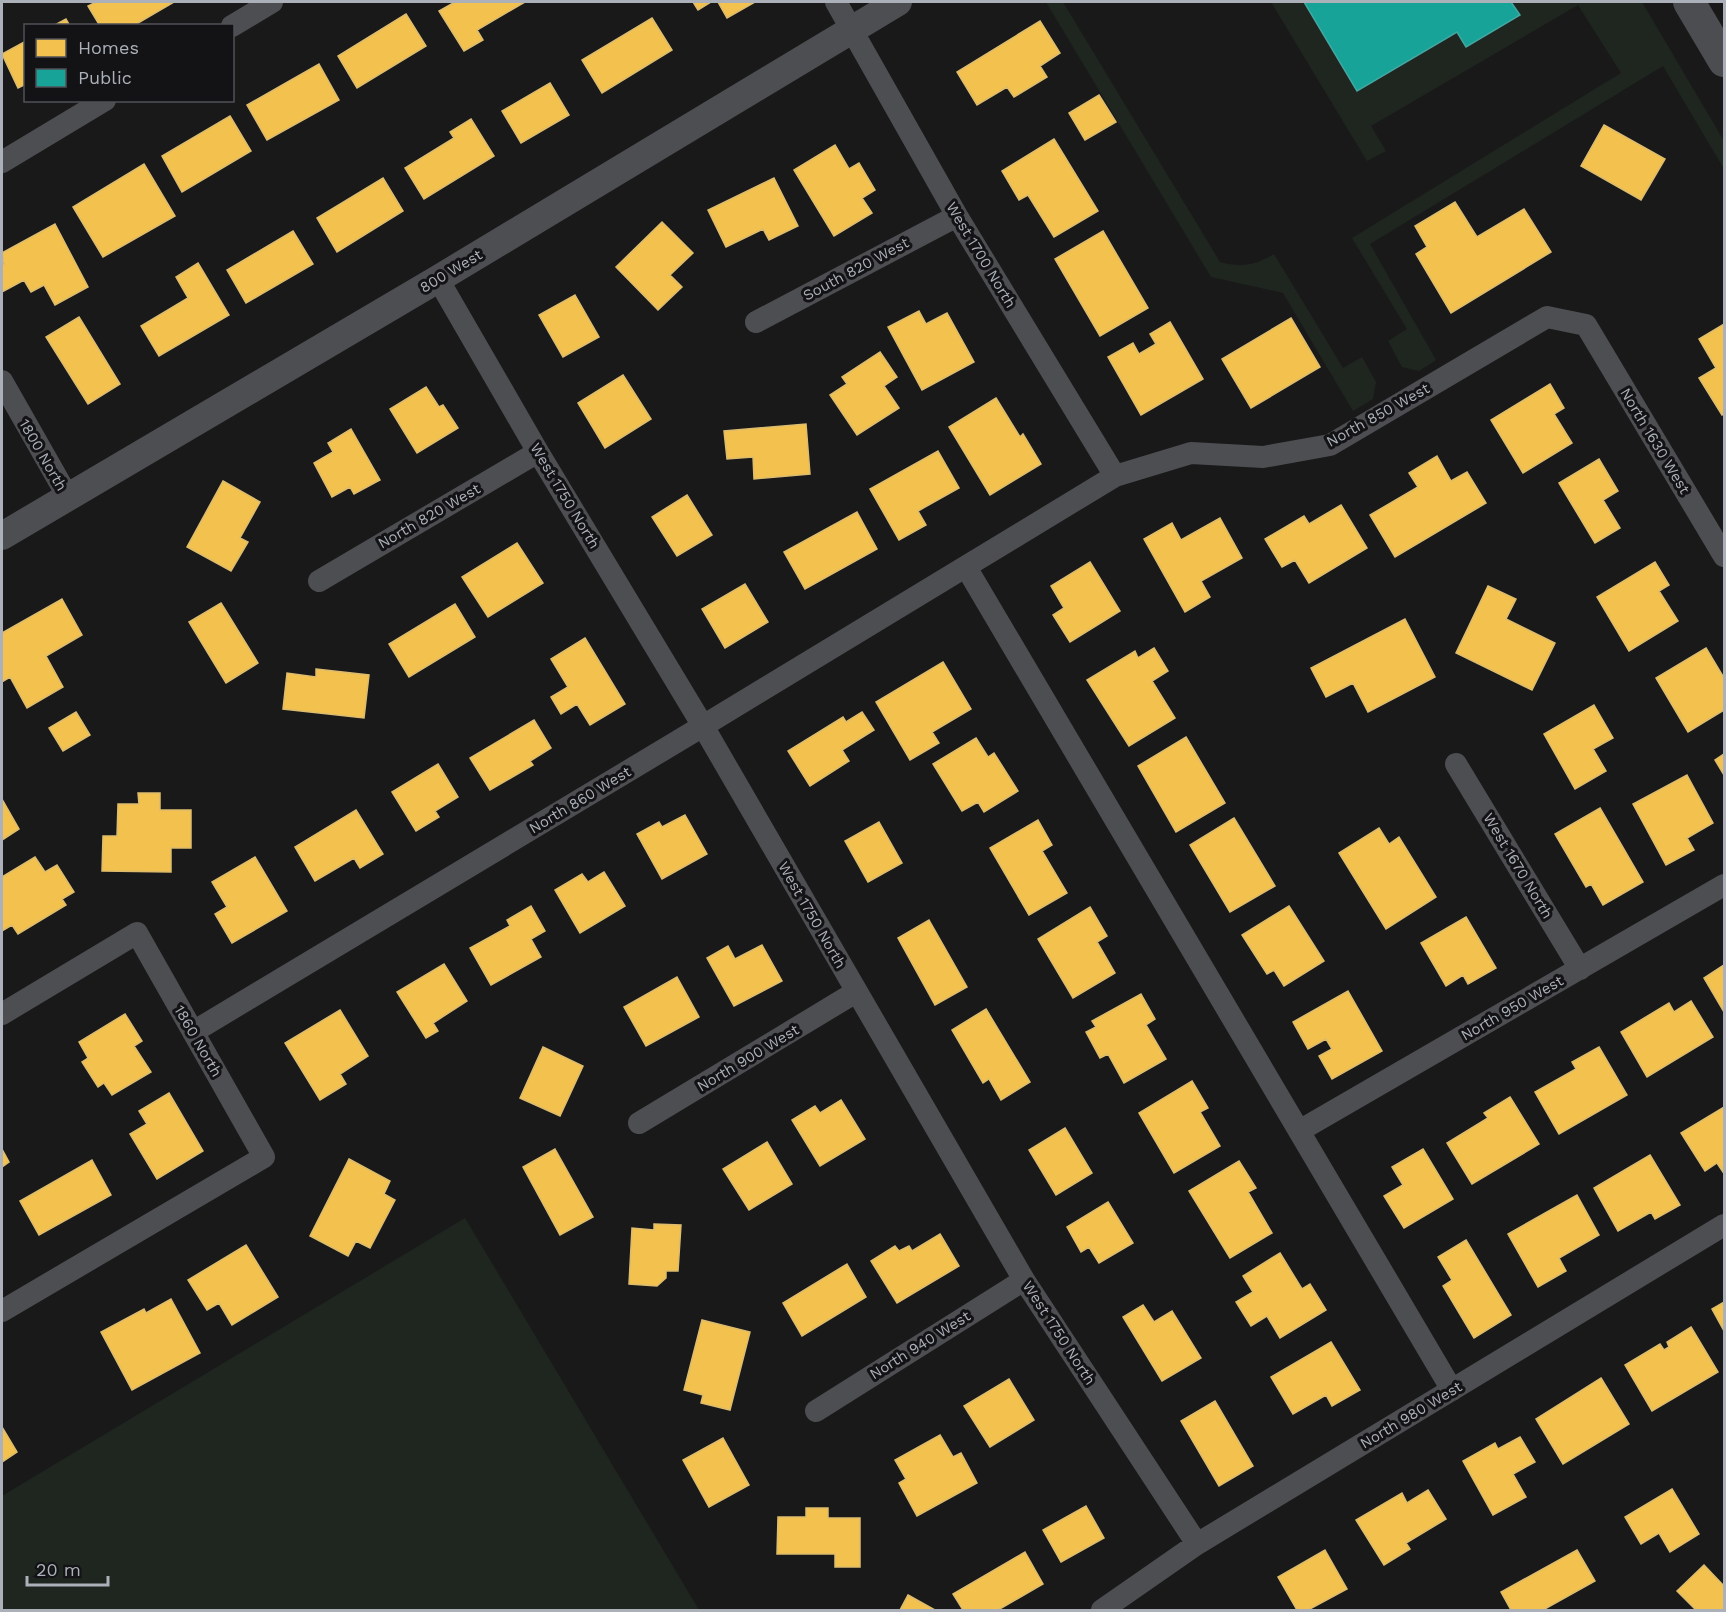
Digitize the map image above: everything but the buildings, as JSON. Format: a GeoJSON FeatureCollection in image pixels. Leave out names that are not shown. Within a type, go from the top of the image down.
{"type":"FeatureCollection","features":[{"type":"Feature","properties":{"kind":"main road"},"geometry":{"type":"LineString","coordinates":[[1689,2],[1725,61]]}},
{"type":"Feature","properties":{"kind":"street"},"geometry":{"type":"LineString","coordinates":[[234,24],[272,2]]}},
{"type":"Feature","properties":{"kind":"street","name":"West 1700 North"},"geometry":{"type":"LineString","coordinates":[[836,2],[957,216],[1115,476]]}},
{"type":"Feature","properties":{"kind":"street","name":"800 West"},"geometry":{"type":"LineString","coordinates":[[2,536],[438,279],[898,2]]}},
{"type":"Feature","properties":{"kind":"street"},"geometry":{"type":"LineString","coordinates":[[2,162],[102,102]]}},
{"type":"Feature","properties":{"kind":"street","name":"South 820 West"},"geometry":{"type":"LineString","coordinates":[[756,322],[957,216]]}},
{"type":"Feature","properties":{"kind":"street","name":"West 1750 North"},"geometry":{"type":"LineString","coordinates":[[438,279],[538,452],[703,726],[1024,1280],[1197,1544]]}},
{"type":"Feature","properties":{"kind":"street","name":"North 850 West"},"geometry":{"type":"LineString","coordinates":[[966,567],[1115,476],[1191,453],[1263,457],[1330,445],[1547,317],[1586,325]]}},
{"type":"Feature","properties":{"kind":"street","name":"North 1630 West"},"geometry":{"type":"LineString","coordinates":[[1586,325],[1725,556]]}},
{"type":"Feature","properties":{"kind":"street","name":"1800 North"},"geometry":{"type":"LineString","coordinates":[[2,381],[68,497]]}},
{"type":"Feature","properties":{"kind":"street","name":"North 820 West"},"geometry":{"type":"LineString","coordinates":[[318,581],[538,452]]}},
{"type":"Feature","properties":{"kind":"street"},"geometry":{"type":"LineString","coordinates":[[966,567],[1452,1390]]}},
{"type":"Feature","properties":{"kind":"street","name":"North 860 West"},"geometry":{"type":"LineString","coordinates":[[193,1032],[966,567]]}},
{"type":"Feature","properties":{"kind":"street","name":"West 1670 North"},"geometry":{"type":"LineString","coordinates":[[1456,764],[1580,969]]}},
{"type":"Feature","properties":{"kind":"street","name":"North 950 West"},"geometry":{"type":"LineString","coordinates":[[1299,1131],[1725,885]]}},
{"type":"Feature","properties":{"kind":"street","name":"1860 North"},"geometry":{"type":"LineString","coordinates":[[2,1014],[136,933],[264,1157],[2,1311]]}},
{"type":"Feature","properties":{"kind":"street","name":"North 900 West"},"geometry":{"type":"LineString","coordinates":[[639,1123],[856,992]]}},
{"type":"Feature","properties":{"kind":"street","name":"North 980 West"},"geometry":{"type":"LineString","coordinates":[[1102,1611],[1197,1544],[1725,1225]]}},
{"type":"Feature","properties":{"kind":"street","name":"North 940 West"},"geometry":{"type":"LineString","coordinates":[[816,1411],[1024,1280]]}},
{"type":"Feature","properties":{"kind":"shaded area"},"geometry":{"type":"Polygon","coordinates":[[[1046,2],[1063,2],[1220,262],[1235,265],[1248,264],[1274,254],[1343,368],[1362,357],[1376,382],[1373,399],[1353,411],[1283,293],[1211,277],[1046,2]]]}},
{"type":"Feature","properties":{"kind":"shaded area"},"geometry":{"type":"Polygon","coordinates":[[[1271,2],[1304,2],[1357,91],[1457,32],[1466,47],[1520,16],[1511,2],[1642,2],[1724,141],[1724,169],[1663,66],[1370,244],[1436,360],[1419,371],[1402,367],[1388,341],[1407,329],[1352,238],[1621,73],[1578,5],[1371,126],[1386,151],[1367,161],[1271,2]]]}},
{"type":"Feature","properties":{"kind":"shaded area"},"geometry":{"type":"Polygon","coordinates":[[[465,1218],[699,1610],[2,1610],[2,1496],[465,1218]]]}}]}
